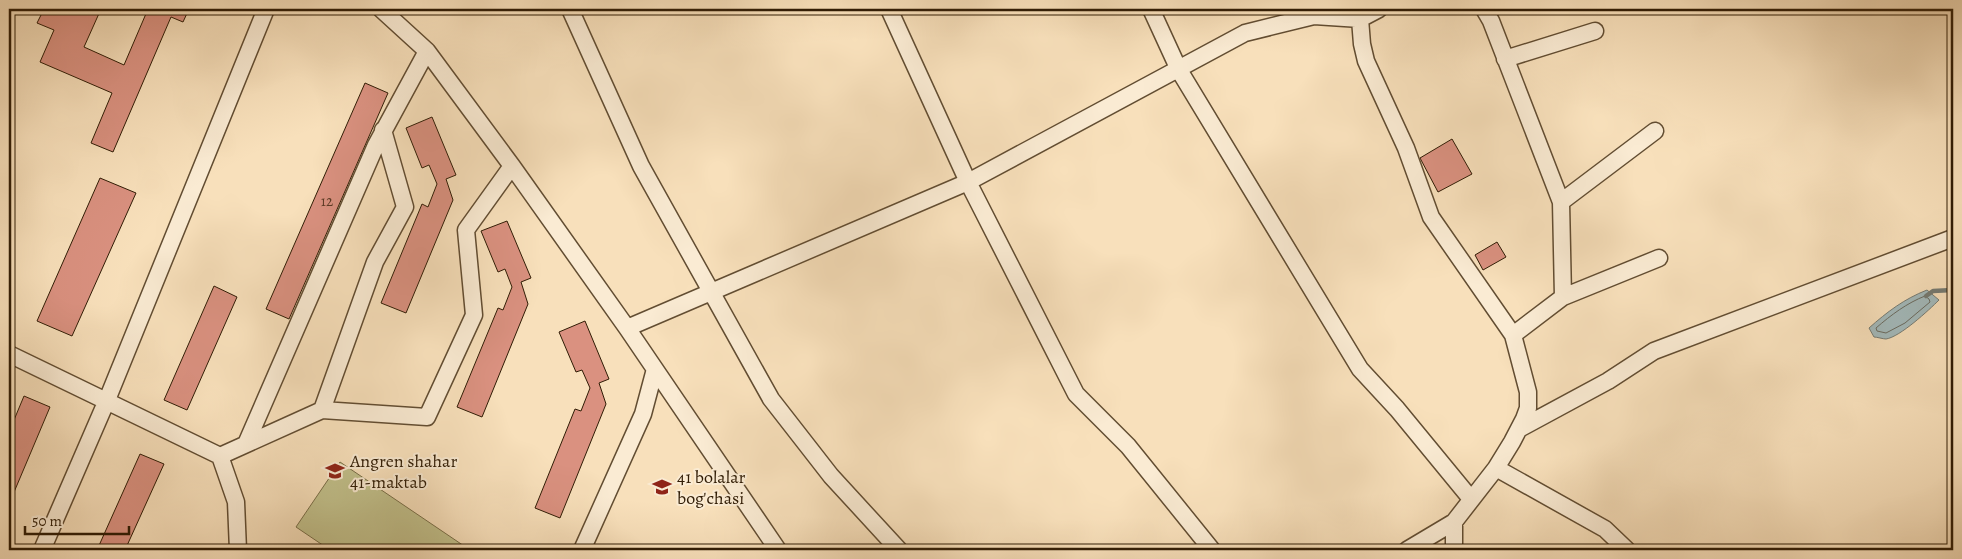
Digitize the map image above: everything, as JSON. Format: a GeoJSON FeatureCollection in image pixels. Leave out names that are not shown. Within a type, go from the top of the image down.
{"type":"FeatureCollection","features":[{"type":"Feature","properties":{"kind":"street"},"geometry":{"type":"LineString","coordinates":[[42,550],[107,400],[266,9]]}},
{"type":"Feature","properties":{"kind":"street"},"geometry":{"type":"LineString","coordinates":[[381,9],[427,51],[512,166],[627,328],[778,550]]}},
{"type":"Feature","properties":{"kind":"street"},"geometry":{"type":"LineString","coordinates":[[570,9],[641,166],[712,290],[771,399],[830,476],[899,550]]}},
{"type":"Feature","properties":{"kind":"street"},"geometry":{"type":"LineString","coordinates":[[889,9],[968,182],[1076,394],[1128,446],[1212,550]]}},
{"type":"Feature","properties":{"kind":"street"},"geometry":{"type":"LineString","coordinates":[[1151,9],[1179,70],[1360,369],[1397,409],[1472,499]]}},
{"type":"Feature","properties":{"kind":"street"},"geometry":{"type":"LineString","coordinates":[[627,328],[968,182],[1245,33],[1314,16],[1360,19],[1379,9]]}},
{"type":"Feature","properties":{"kind":"street"},"geometry":{"type":"LineString","coordinates":[[1484,9],[1491,21],[1561,202],[1563,297]]}},
{"type":"Feature","properties":{"kind":"street"},"geometry":{"type":"LineString","coordinates":[[1360,19],[1362,44],[1366,61],[1406,148],[1431,217],[1513,335],[1528,392],[1528,408],[1496,468],[1454,522],[1406,550]]}},
{"type":"Feature","properties":{"kind":"street"},"geometry":{"type":"LineString","coordinates":[[1505,59],[1595,31]]}},
{"type":"Feature","properties":{"kind":"street"},"geometry":{"type":"LineString","coordinates":[[246,444],[383,130],[427,51]]}},
{"type":"Feature","properties":{"kind":"street"},"geometry":{"type":"LineString","coordinates":[[322,410],[375,262],[404,207],[383,130]]}},
{"type":"Feature","properties":{"kind":"street"},"geometry":{"type":"LineString","coordinates":[[1561,202],[1654,131]]}},
{"type":"Feature","properties":{"kind":"street"},"geometry":{"type":"LineString","coordinates":[[220,456],[322,410],[427,417],[474,315],[466,230],[512,166]]}},
{"type":"Feature","properties":{"kind":"street"},"geometry":{"type":"LineString","coordinates":[[1519,428],[1608,381],[1654,351],[1953,238]]}},
{"type":"Feature","properties":{"kind":"street"},"geometry":{"type":"LineString","coordinates":[[1513,335],[1563,297],[1660,258]]}},
{"type":"Feature","properties":{"kind":"street"},"geometry":{"type":"LineString","coordinates":[[11,360],[107,400],[220,456],[236,502],[238,550]]}},
{"type":"Feature","properties":{"kind":"street"},"geometry":{"type":"LineString","coordinates":[[582,550],[643,414],[654,369]]}},
{"type":"Feature","properties":{"kind":"street"},"geometry":{"type":"LineString","coordinates":[[1496,468],[1605,529],[1626,550]]}},
{"type":"Feature","properties":{"kind":"street"},"geometry":{"type":"LineString","coordinates":[[1454,522],[1454,550]]}},
{"type":"Feature","properties":{"kind":"shaded area"},"geometry":{"type":"Polygon","coordinates":[[[340,462],[470,550],[330,550],[296,527],[340,462]]]}},
{"type":"Feature","properties":{"kind":"water"},"geometry":{"type":"Polygon","coordinates":[[[1927,290],[1939,300],[1922,316],[1892,337],[1886,339],[1874,337],[1869,328],[1896,306],[1927,290]]]}},
{"type":"Feature","properties":{"kind":"building"},"geometry":{"type":"Polygon","coordinates":[[[44,9],[101,9],[84,47],[124,65],[148,9],[189,9],[183,22],[171,17],[113,152],[91,143],[112,93],[40,62],[54,30],[37,23],[44,9]]]}},
{"type":"Feature","properties":{"kind":"building"},"geometry":{"type":"Polygon","coordinates":[[[365,83],[388,93],[289,319],[266,309],[365,83]]]}},
{"type":"Feature","properties":{"kind":"building"},"geometry":{"type":"Polygon","coordinates":[[[432,117],[456,175],[446,179],[453,200],[406,313],[381,303],[422,204],[428,207],[437,184],[429,165],[422,168],[406,128],[432,117]]]}},
{"type":"Feature","properties":{"kind":"building"},"geometry":{"type":"Polygon","coordinates":[[[1452,139],[1472,174],[1438,192],[1420,158],[1452,139]]]}},
{"type":"Feature","properties":{"kind":"building"},"geometry":{"type":"Polygon","coordinates":[[[100,178],[136,193],[72,336],[37,321],[100,178]]]}},
{"type":"Feature","properties":{"kind":"building"},"geometry":{"type":"Polygon","coordinates":[[[507,221],[531,278],[521,282],[528,304],[482,417],[457,407],[498,308],[503,310],[512,287],[505,269],[498,272],[481,231],[507,221]]]}},
{"type":"Feature","properties":{"kind":"building"},"geometry":{"type":"Polygon","coordinates":[[[1497,242],[1506,257],[1483,270],[1475,255],[1497,242]]]}},
{"type":"Feature","properties":{"kind":"building"},"geometry":{"type":"Polygon","coordinates":[[[214,286],[237,297],[187,410],[164,400],[214,286]]]}},
{"type":"Feature","properties":{"kind":"building"},"geometry":{"type":"Polygon","coordinates":[[[585,321],[609,379],[599,383],[606,404],[560,518],[535,508],[575,409],[581,411],[590,388],[582,370],[576,372],[559,332],[585,321]]]}},
{"type":"Feature","properties":{"kind":"building"},"geometry":{"type":"Polygon","coordinates":[[[24,396],[50,407],[9,504],[9,432],[24,396]]]}},
{"type":"Feature","properties":{"kind":"building"},"geometry":{"type":"Polygon","coordinates":[[[140,454],[164,464],[125,550],[97,550],[140,454]]]}},
{"type":"Feature","properties":{"kind":"waterway"},"geometry":{"type":"LineString","coordinates":[[1926,296],[1933,291],[1953,290]]}},
{"type":"Feature","properties":{"kind":"place","name":"Angren shahar 41-maktab"},"geometry":{"type":"Point","coordinates":[335,471]}},
{"type":"Feature","properties":{"kind":"place","name":"41 bolalar bog'chasi"},"geometry":{"type":"Point","coordinates":[662,487]}}]}
